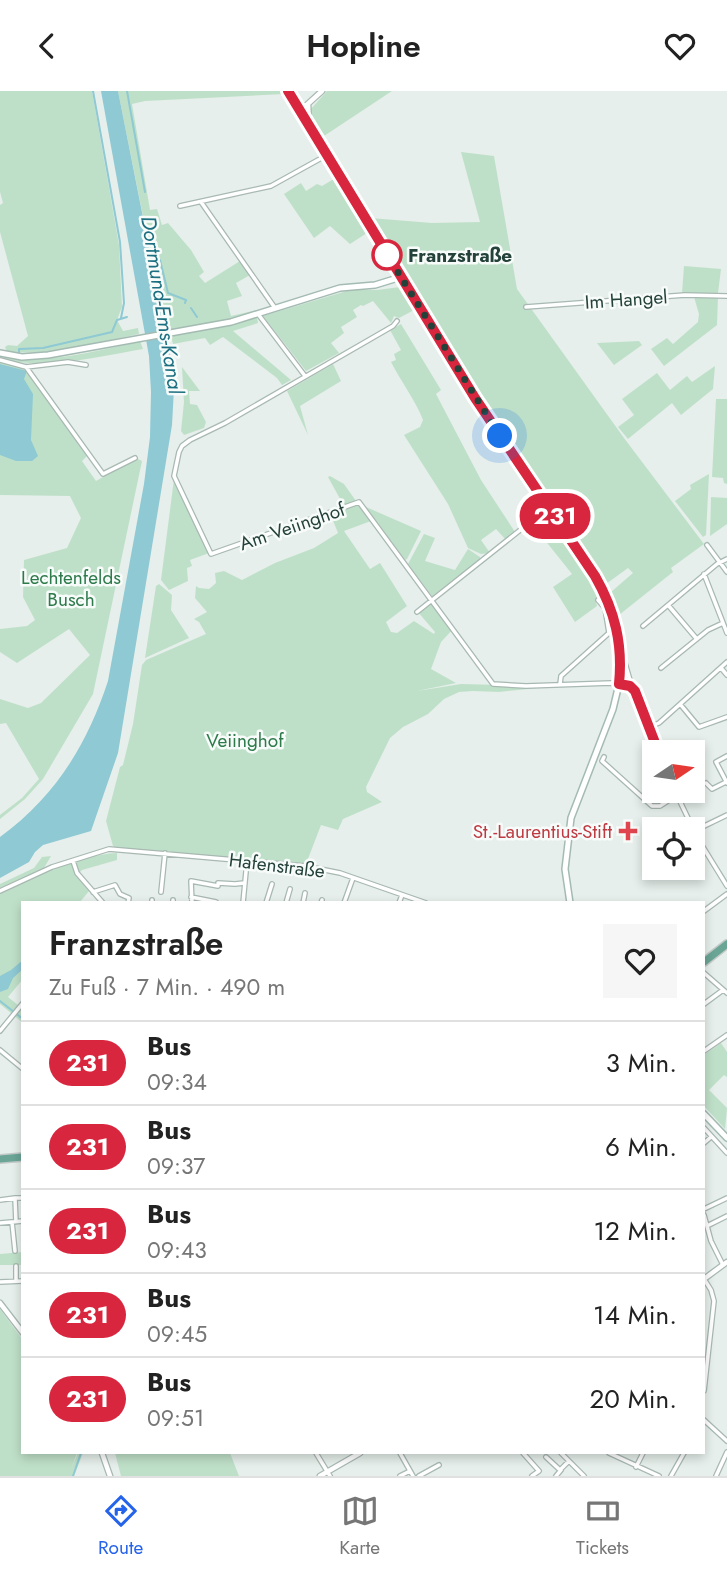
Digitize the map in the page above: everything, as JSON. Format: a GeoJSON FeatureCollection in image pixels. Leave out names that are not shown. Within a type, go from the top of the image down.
{"type":"FeatureCollection","features":[{"type":"Feature","properties":{"kind":"main road"},"geometry":{"type":"LineString","coordinates":[[288,91],[475,398],[595,576],[612,610],[619,643],[619,684],[613,709],[570,818],[565,869],[570,901]]}},
{"type":"Feature","properties":{"kind":"main road"},"geometry":{"type":"LineString","coordinates":[[0,353],[48,355],[144,338],[223,323],[340,288],[375,285],[401,277]]}},
{"type":"Feature","properties":{"kind":"main road"},"geometry":{"type":"LineString","coordinates":[[705,961],[727,943]]}},
{"type":"Feature","properties":{"kind":"main road"},"geometry":{"type":"LineString","coordinates":[[705,1115],[727,1138]]}},
{"type":"Feature","properties":{"kind":"main road"},"geometry":{"type":"LineString","coordinates":[[0,1159],[21,1157]]}},
{"type":"Feature","properties":{"kind":"street"},"geometry":{"type":"LineString","coordinates":[[300,111],[322,91]]}},
{"type":"Feature","properties":{"kind":"street"},"geometry":{"type":"LineString","coordinates":[[308,103],[309,126]]}},
{"type":"Feature","properties":{"kind":"street"},"geometry":{"type":"LineString","coordinates":[[180,206],[271,186],[327,155]]}},
{"type":"Feature","properties":{"kind":"street"},"geometry":{"type":"LineString","coordinates":[[201,202],[275,308]]}},
{"type":"Feature","properties":{"kind":"street","name":"Im Hangel"},"geometry":{"type":"LineString","coordinates":[[526,307],[675,295],[727,296]]}},
{"type":"Feature","properties":{"kind":"street"},"geometry":{"type":"LineString","coordinates":[[258,314],[305,376],[393,326],[397,321]]}},
{"type":"Feature","properties":{"kind":"street"},"geometry":{"type":"LineString","coordinates":[[0,360],[26,367],[68,362],[86,365]]}},
{"type":"Feature","properties":{"kind":"street"},"geometry":{"type":"LineString","coordinates":[[26,367],[103,474],[135,458]]}},
{"type":"Feature","properties":{"kind":"street","name":"Am Veiinghof"},"geometry":{"type":"LineString","coordinates":[[305,376],[186,443],[179,452],[174,476],[211,554],[359,502],[496,685],[560,684]]}},
{"type":"Feature","properties":{"kind":"street"},"geometry":{"type":"LineString","coordinates":[[417,612],[524,527],[551,510]]}},
{"type":"Feature","properties":{"kind":"street"},"geometry":{"type":"LineString","coordinates":[[707,545],[727,572]]}},
{"type":"Feature","properties":{"kind":"street"},"geometry":{"type":"LineString","coordinates":[[643,627],[704,574],[727,559]]}},
{"type":"Feature","properties":{"kind":"street"},"geometry":{"type":"LineString","coordinates":[[704,574],[727,633]]}},
{"type":"Feature","properties":{"kind":"street"},"geometry":{"type":"LineString","coordinates":[[598,600],[605,608],[610,633],[561,676],[560,684],[619,684],[632,687]]}},
{"type":"Feature","properties":{"kind":"street"},"geometry":{"type":"LineString","coordinates":[[668,605],[696,639]]}},
{"type":"Feature","properties":{"kind":"street"},"geometry":{"type":"LineString","coordinates":[[662,669],[696,639],[723,623]]}},
{"type":"Feature","properties":{"kind":"street"},"geometry":{"type":"LineString","coordinates":[[649,727],[659,723],[727,662]]}},
{"type":"Feature","properties":{"kind":"street"},"geometry":{"type":"LineString","coordinates":[[625,663],[654,740]]}},
{"type":"Feature","properties":{"kind":"street"},"geometry":{"type":"LineString","coordinates":[[721,668],[727,675]]}},
{"type":"Feature","properties":{"kind":"street"},"geometry":{"type":"LineString","coordinates":[[680,704],[699,727],[727,717]]}},
{"type":"Feature","properties":{"kind":"street"},"geometry":{"type":"LineString","coordinates":[[706,783],[712,789],[727,782],[716,762],[727,756]]}},
{"type":"Feature","properties":{"kind":"street"},"geometry":{"type":"LineString","coordinates":[[604,757],[603,761],[642,797]]}},
{"type":"Feature","properties":{"kind":"street"},"geometry":{"type":"LineString","coordinates":[[705,826],[727,815]]}},
{"type":"Feature","properties":{"kind":"street","name":"Hafenstraße"},"geometry":{"type":"LineString","coordinates":[[0,891],[52,867],[109,849],[305,866],[353,878],[420,901]]}},
{"type":"Feature","properties":{"kind":"street"},"geometry":{"type":"LineString","coordinates":[[705,849],[727,886]]}},
{"type":"Feature","properties":{"kind":"street"},"geometry":{"type":"LineString","coordinates":[[161,892],[165,853]]}},
{"type":"Feature","properties":{"kind":"street"},"geometry":{"type":"LineString","coordinates":[[73,861],[77,873],[100,901]]}},
{"type":"Feature","properties":{"kind":"street"},"geometry":{"type":"LineString","coordinates":[[243,901],[247,861]]}},
{"type":"Feature","properties":{"kind":"street"},"geometry":{"type":"LineString","coordinates":[[345,901],[353,878]]}},
{"type":"Feature","properties":{"kind":"street"},"geometry":{"type":"LineString","coordinates":[[192,901],[191,881],[244,883]]}},
{"type":"Feature","properties":{"kind":"street"},"geometry":{"type":"LineString","coordinates":[[93,891],[115,884],[120,894],[129,898],[128,901]]}},
{"type":"Feature","properties":{"kind":"street"},"geometry":{"type":"LineString","coordinates":[[267,901],[272,884]]}},
{"type":"Feature","properties":{"kind":"street"},"geometry":{"type":"LineString","coordinates":[[287,901],[290,889]]}},
{"type":"Feature","properties":{"kind":"street"},"geometry":{"type":"LineString","coordinates":[[303,901],[305,893]]}},
{"type":"Feature","properties":{"kind":"street"},"geometry":{"type":"LineString","coordinates":[[705,910],[727,894]]}},
{"type":"Feature","properties":{"kind":"street"},"geometry":{"type":"LineString","coordinates":[[400,901],[401,895]]}},
{"type":"Feature","properties":{"kind":"street"},"geometry":{"type":"LineString","coordinates":[[191,897],[211,901]]}},
{"type":"Feature","properties":{"kind":"street"},"geometry":{"type":"LineString","coordinates":[[705,974],[725,992],[705,1003]]}},
{"type":"Feature","properties":{"kind":"street"},"geometry":{"type":"LineString","coordinates":[[0,1031],[21,1006]]}},
{"type":"Feature","properties":{"kind":"street"},"geometry":{"type":"LineString","coordinates":[[705,1050],[727,1035]]}},
{"type":"Feature","properties":{"kind":"street"},"geometry":{"type":"LineString","coordinates":[[0,1050],[21,1067]]}},
{"type":"Feature","properties":{"kind":"street"},"geometry":{"type":"LineString","coordinates":[[705,1129],[727,1153]]}},
{"type":"Feature","properties":{"kind":"street"},"geometry":{"type":"LineString","coordinates":[[705,1142],[711,1137]]}},
{"type":"Feature","properties":{"kind":"street"},"geometry":{"type":"LineString","coordinates":[[15,1198],[15,1251]]}},
{"type":"Feature","properties":{"kind":"street"},"geometry":{"type":"LineString","coordinates":[[0,1200],[21,1198]]}},
{"type":"Feature","properties":{"kind":"street"},"geometry":{"type":"LineString","coordinates":[[705,1209],[727,1198]]}},
{"type":"Feature","properties":{"kind":"street"},"geometry":{"type":"LineString","coordinates":[[707,1226],[727,1216]]}},
{"type":"Feature","properties":{"kind":"street"},"geometry":{"type":"LineString","coordinates":[[705,1219],[725,1263],[705,1278]]}},
{"type":"Feature","properties":{"kind":"street"},"geometry":{"type":"LineString","coordinates":[[0,1223],[21,1221]]}},
{"type":"Feature","properties":{"kind":"street"},"geometry":{"type":"LineString","coordinates":[[16,1265],[16,1281]]}},
{"type":"Feature","properties":{"kind":"street"},"geometry":{"type":"LineString","coordinates":[[0,1282],[21,1281]]}},
{"type":"Feature","properties":{"kind":"street"},"geometry":{"type":"LineString","coordinates":[[705,1281],[714,1301],[705,1382]]}},
{"type":"Feature","properties":{"kind":"street"},"geometry":{"type":"LineString","coordinates":[[0,1303],[21,1330]]}},
{"type":"Feature","properties":{"kind":"street"},"geometry":{"type":"LineString","coordinates":[[705,1421],[727,1441]]}},
{"type":"Feature","properties":{"kind":"street"},"geometry":{"type":"LineString","coordinates":[[716,1476],[727,1452]]}},
{"type":"Feature","properties":{"kind":"street"},"geometry":{"type":"LineString","coordinates":[[103,1454],[110,1476]]}},
{"type":"Feature","properties":{"kind":"street"},"geometry":{"type":"LineString","coordinates":[[317,1454],[328,1474]]}},
{"type":"Feature","properties":{"kind":"street"},"geometry":{"type":"LineString","coordinates":[[320,1476],[328,1474],[358,1454]]}},
{"type":"Feature","properties":{"kind":"street"},"geometry":{"type":"LineString","coordinates":[[401,1454],[413,1476]]}},
{"type":"Feature","properties":{"kind":"street"},"geometry":{"type":"LineString","coordinates":[[524,1454],[539,1471],[532,1476]]}},
{"type":"Feature","properties":{"kind":"street"},"geometry":{"type":"LineString","coordinates":[[562,1454],[584,1476]]}},
{"type":"Feature","properties":{"kind":"street"},"geometry":{"type":"LineString","coordinates":[[611,1454],[659,1476]]}},
{"type":"Feature","properties":{"kind":"street"},"geometry":{"type":"LineString","coordinates":[[636,1467],[642,1454]]}},
{"type":"Feature","properties":{"kind":"street"},"geometry":{"type":"LineString","coordinates":[[671,1476],[683,1454]]}},
{"type":"Feature","properties":{"kind":"street"},"geometry":{"type":"LineString","coordinates":[[546,1457],[561,1470]]}},
{"type":"Feature","properties":{"kind":"street"},"geometry":{"type":"LineString","coordinates":[[556,1476],[569,1461]]}},
{"type":"Feature","properties":{"kind":"street"},"geometry":{"type":"LineString","coordinates":[[419,1476],[439,1465]]}},
{"type":"Feature","properties":{"kind":"street"},"geometry":{"type":"LineString","coordinates":[[400,1476],[410,1471]]}},
{"type":"Feature","properties":{"kind":"green space"},"geometry":{"type":"Polygon","coordinates":[[[0,91],[92,91],[119,245],[122,307],[117,320],[123,331],[138,328],[139,334],[50,353],[7,352],[5,347],[17,346],[28,336],[0,232],[0,205],[3,203],[0,192],[0,91]]]}},
{"type":"Feature","properties":{"kind":"green space"},"geometry":{"type":"Polygon","coordinates":[[[118,91],[282,91],[284,94],[145,101],[132,104],[150,210],[157,209],[162,225],[168,223],[191,250],[204,272],[199,276],[205,283],[240,261],[250,275],[236,283],[242,296],[227,301],[231,316],[266,308],[222,321],[166,331],[118,91]]]}},
{"type":"Feature","properties":{"kind":"green space"},"geometry":{"type":"Polygon","coordinates":[[[327,91],[392,91],[321,138],[310,110],[327,91]]]}},
{"type":"Feature","properties":{"kind":"green space"},"geometry":{"type":"Polygon","coordinates":[[[461,152],[494,156],[517,289],[704,544],[671,568],[673,572],[619,615],[611,592],[633,573],[628,568],[606,584],[495,418],[370,218],[432,223],[480,222],[461,152]]]}},
{"type":"Feature","properties":{"kind":"green space"},"geometry":{"type":"Polygon","coordinates":[[[337,177],[370,231],[350,244],[330,226],[314,238],[284,194],[301,183],[306,191],[337,177]]]}},
{"type":"Feature","properties":{"kind":"green space"},"geometry":{"type":"Polygon","coordinates":[[[684,266],[721,269],[718,293],[682,293],[684,266]]]}},
{"type":"Feature","properties":{"kind":"green space"},"geometry":{"type":"Polygon","coordinates":[[[400,287],[414,310],[399,318],[394,316],[391,323],[373,301],[361,305],[353,310],[357,317],[341,327],[344,333],[331,343],[339,353],[306,371],[263,316],[350,290],[400,287]]]}},
{"type":"Feature","properties":{"kind":"green space"},"geometry":{"type":"Polygon","coordinates":[[[694,297],[718,297],[717,325],[664,366],[651,349],[667,338],[673,344],[698,322],[699,314],[694,297]]]}},
{"type":"Feature","properties":{"kind":"green space"},"geometry":{"type":"Polygon","coordinates":[[[257,317],[258,323],[233,331],[291,380],[282,385],[277,378],[223,337],[210,345],[205,338],[173,344],[171,335],[257,317]]]}},
{"type":"Feature","properties":{"kind":"green space"},"geometry":{"type":"Polygon","coordinates":[[[401,324],[441,390],[436,394],[481,480],[515,532],[506,540],[496,529],[481,540],[490,553],[481,554],[468,548],[448,504],[404,435],[420,427],[423,420],[391,362],[396,360],[394,354],[401,350],[390,330],[401,324]]]}},
{"type":"Feature","properties":{"kind":"green space"},"geometry":{"type":"Polygon","coordinates":[[[140,341],[143,349],[72,361],[36,363],[0,359],[70,356],[140,341]]]}},
{"type":"Feature","properties":{"kind":"green space"},"geometry":{"type":"Polygon","coordinates":[[[639,341],[642,345],[614,365],[597,343],[639,341]]]}},
{"type":"Feature","properties":{"kind":"green space","name":"Lechtenfelds Busch"},"geometry":{"type":"Polygon","coordinates":[[[0,362],[26,369],[87,456],[82,461],[96,481],[136,458],[142,461],[93,694],[43,779],[25,799],[0,819],[0,815],[22,798],[39,779],[6,723],[0,724],[0,699],[28,708],[41,703],[90,655],[69,629],[17,663],[0,652],[0,629],[27,626],[35,620],[23,597],[24,560],[67,548],[81,518],[70,496],[0,495],[0,362]]]}},
{"type":"Feature","properties":{"kind":"green space"},"geometry":{"type":"Polygon","coordinates":[[[333,364],[341,381],[300,406],[308,435],[287,391],[333,364]]]}},
{"type":"Feature","properties":{"kind":"green space"},"geometry":{"type":"Polygon","coordinates":[[[715,366],[713,389],[681,415],[672,403],[628,439],[618,427],[634,415],[622,399],[657,373],[670,390],[687,376],[692,382],[715,366]]]}},
{"type":"Feature","properties":{"kind":"green space"},"geometry":{"type":"Polygon","coordinates":[[[182,367],[200,391],[189,391],[190,404],[197,405],[206,422],[204,428],[184,435],[181,431],[184,402],[182,367]]]}},
{"type":"Feature","properties":{"kind":"green space"},"geometry":{"type":"Polygon","coordinates":[[[716,399],[727,399],[727,484],[723,478],[712,477],[716,399]]]}},
{"type":"Feature","properties":{"kind":"green space"},"geometry":{"type":"Polygon","coordinates":[[[709,474],[706,535],[703,537],[675,501],[691,489],[690,485],[709,474]]]}},
{"type":"Feature","properties":{"kind":"green space"},"geometry":{"type":"Polygon","coordinates":[[[328,477],[344,484],[356,501],[344,506],[328,477]]]}},
{"type":"Feature","properties":{"kind":"green space"},"geometry":{"type":"Polygon","coordinates":[[[174,479],[209,553],[190,560],[192,566],[187,568],[188,581],[169,590],[161,580],[174,479]]]}},
{"type":"Feature","properties":{"kind":"green space"},"geometry":{"type":"Polygon","coordinates":[[[711,497],[727,498],[727,524],[710,536],[711,497]]]}},
{"type":"Feature","properties":{"kind":"green space","name":"Veiinghof"},"geometry":{"type":"Polygon","coordinates":[[[358,503],[371,521],[344,531],[370,569],[380,563],[407,606],[386,622],[391,632],[397,633],[414,621],[434,634],[418,612],[433,601],[453,629],[441,642],[431,669],[456,683],[417,691],[461,684],[548,686],[499,692],[459,692],[444,699],[428,714],[403,727],[390,738],[366,787],[367,792],[382,802],[343,819],[338,830],[321,825],[306,864],[121,850],[113,846],[106,821],[133,724],[142,665],[146,660],[206,634],[194,619],[207,612],[195,598],[196,586],[209,589],[216,583],[215,573],[224,571],[242,580],[275,563],[314,548],[338,533],[330,513],[358,503]]]}},
{"type":"Feature","properties":{"kind":"green space"},"geometry":{"type":"Polygon","coordinates":[[[366,507],[421,531],[407,559],[405,560],[366,507]]]}},
{"type":"Feature","properties":{"kind":"green space"},"geometry":{"type":"Polygon","coordinates":[[[547,515],[577,556],[601,596],[595,599],[597,606],[575,622],[553,587],[572,574],[532,524],[547,515]]]}},
{"type":"Feature","properties":{"kind":"green space"},"geometry":{"type":"Polygon","coordinates":[[[424,534],[435,538],[425,561],[455,570],[468,549],[480,557],[480,560],[435,596],[432,596],[408,564],[424,534]]]}},
{"type":"Feature","properties":{"kind":"green space"},"geometry":{"type":"Polygon","coordinates":[[[159,584],[172,595],[171,610],[189,638],[145,658],[156,586],[159,584]]]}},
{"type":"Feature","properties":{"kind":"green space"},"geometry":{"type":"Polygon","coordinates":[[[117,853],[117,860],[82,870],[77,875],[90,890],[81,901],[21,901],[21,981],[8,997],[21,1007],[21,1021],[0,1004],[0,894],[72,862],[117,853]]]}},
{"type":"Feature","properties":{"kind":"green space"},"geometry":{"type":"Polygon","coordinates":[[[51,856],[44,868],[0,888],[0,884],[34,868],[42,857],[51,856]]]}},
{"type":"Feature","properties":{"kind":"green space"},"geometry":{"type":"Polygon","coordinates":[[[721,1043],[727,1052],[727,1077],[724,1075],[709,1090],[727,1108],[725,1129],[705,1107],[705,1054],[721,1043]]]}},
{"type":"Feature","properties":{"kind":"green space"},"geometry":{"type":"Polygon","coordinates":[[[21,1252],[21,1265],[0,1265],[0,1254],[21,1252]]]}},
{"type":"Feature","properties":{"kind":"green space"},"geometry":{"type":"Polygon","coordinates":[[[0,1309],[21,1337],[21,1454],[77,1454],[72,1467],[78,1454],[83,1454],[74,1476],[0,1476],[0,1309]]]}},
{"type":"Feature","properties":{"kind":"green space"},"geometry":{"type":"Polygon","coordinates":[[[115,1454],[230,1454],[239,1476],[121,1476],[115,1454]]]}},
{"type":"Feature","properties":{"kind":"water"},"geometry":{"type":"Polygon","coordinates":[[[101,91],[118,91],[171,359],[174,388],[172,425],[118,753],[91,831],[43,845],[29,862],[0,878],[0,837],[37,805],[53,787],[79,748],[100,704],[108,681],[144,484],[150,437],[149,356],[101,91]]]}},
{"type":"Feature","properties":{"kind":"water"},"geometry":{"type":"Polygon","coordinates":[[[0,364],[27,371],[24,379],[33,394],[31,440],[38,456],[32,461],[16,461],[0,455],[0,364]]]}},
{"type":"Feature","properties":{"kind":"water"},"geometry":{"type":"Polygon","coordinates":[[[21,962],[21,971],[13,978],[8,989],[0,992],[0,976],[21,962]]]}},
{"type":"Feature","properties":{"kind":"waterway"},"geometry":{"type":"LineString","coordinates":[[93,91],[120,242],[124,303],[121,318]]}},
{"type":"Feature","properties":{"kind":"waterway"},"geometry":{"type":"LineString","coordinates":[[127,91],[145,192]]}},
{"type":"Feature","properties":{"kind":"waterway","name":"Dortmund-Ems-Kanal"},"geometry":{"type":"LineString","coordinates":[[160,260],[168,293],[186,300],[185,303]]}},
{"type":"Feature","properties":{"kind":"waterway"},"geometry":{"type":"LineString","coordinates":[[191,308],[197,317]]}},
{"type":"Feature","properties":{"kind":"waterway"},"geometry":{"type":"LineString","coordinates":[[19,354],[19,349],[43,348],[112,332],[117,320],[127,317]]}},
{"type":"Feature","properties":{"kind":"waterway"},"geometry":{"type":"LineString","coordinates":[[0,1001],[21,1017]]}},
{"type":"Feature","properties":{"kind":"waterway"},"geometry":{"type":"LineString","coordinates":[[73,1476],[81,1454]]}},
{"type":"Feature","properties":{"kind":"bus line","name":"231"},"geometry":{"type":"LineString","coordinates":[[288,91],[475,398],[595,576],[617,626],[619,684],[630,686],[635,691],[654,740]]}},
{"type":"Feature","properties":{"kind":"place","name":"Franzstraße"},"geometry":{"type":"Point","coordinates":[387,255]}},
{"type":"Feature","properties":{"kind":"place","name":"St.-Laurentius-Stift"},"geometry":{"type":"Point","coordinates":[628,831]}},
{"type":"Feature","properties":{"kind":"route"},"geometry":{"type":"LineString","coordinates":[[387,255],[386,253],[500,436]]}}]}
